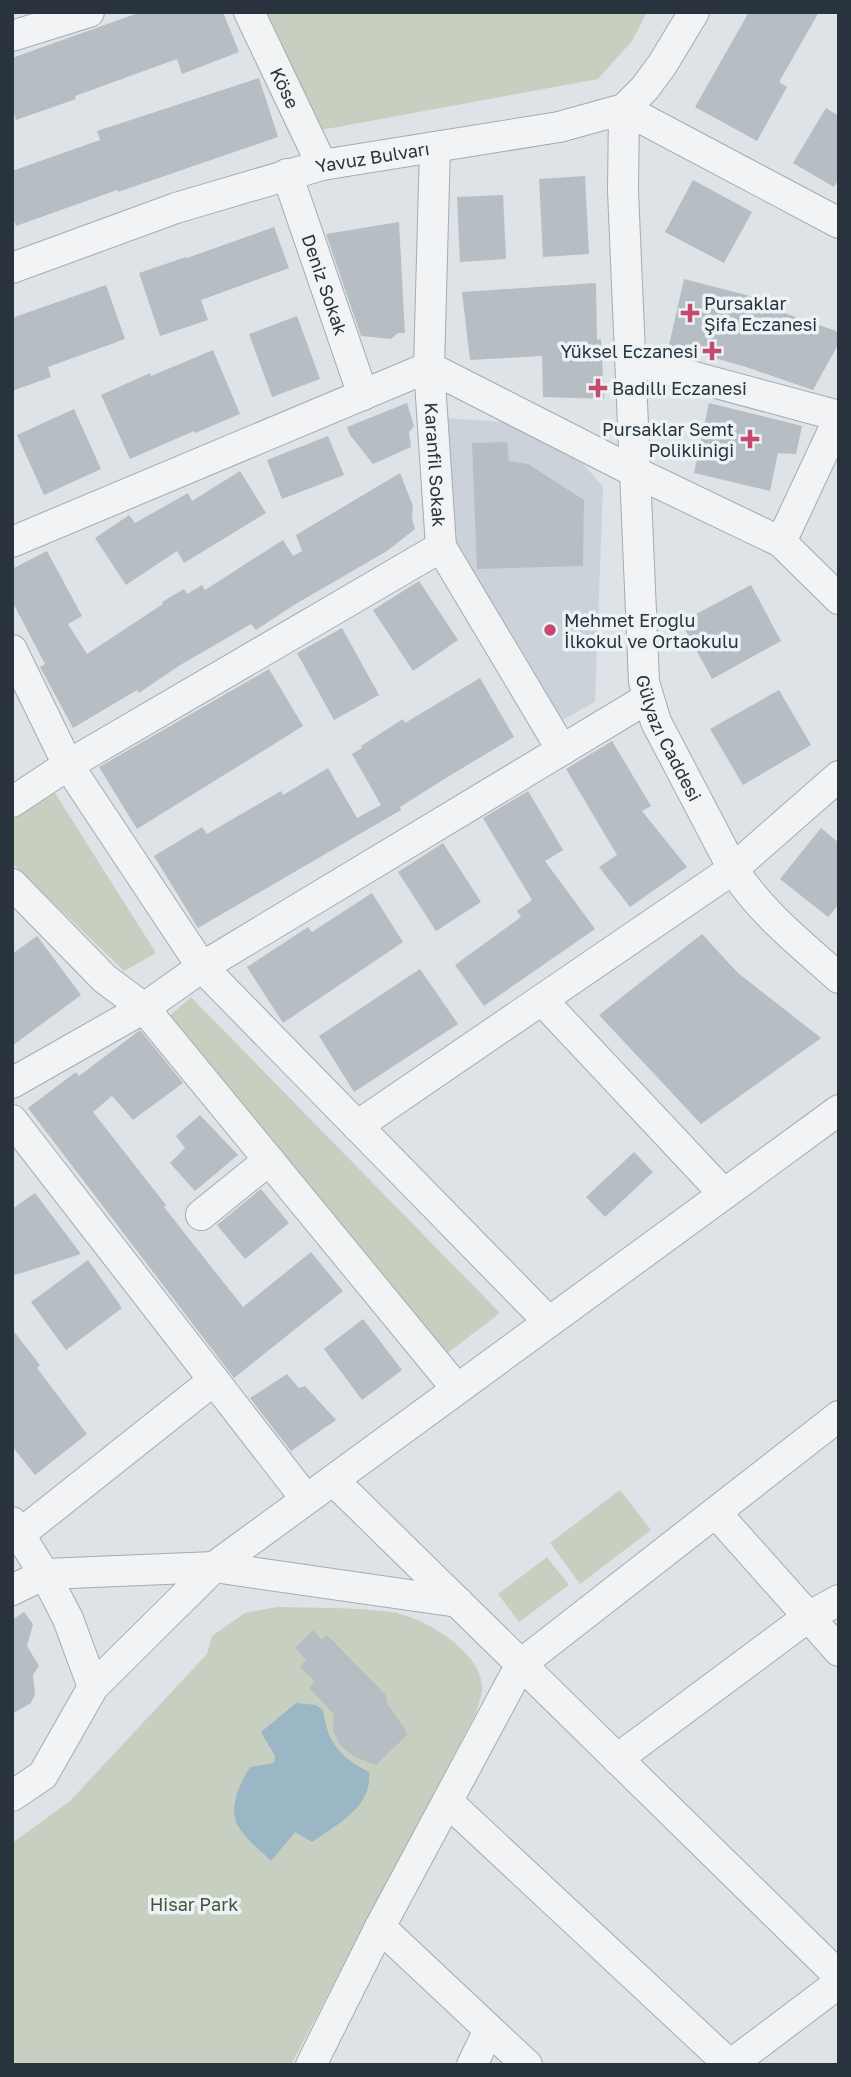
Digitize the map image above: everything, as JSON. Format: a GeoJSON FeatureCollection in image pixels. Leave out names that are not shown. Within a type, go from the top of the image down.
{"type":"FeatureCollection","features":[{"type":"Feature","properties":{"kind":"street"},"geometry":{"type":"LineString","coordinates":[[12,36],[89,12]]}},
{"type":"Feature","properties":{"kind":"street","name":"Köse"},"geometry":{"type":"LineString","coordinates":[[249,12],[322,165]]}},
{"type":"Feature","properties":{"kind":"street"},"geometry":{"type":"LineString","coordinates":[[694,12],[662,65],[645,88],[624,109],[839,223]]}},
{"type":"Feature","properties":{"kind":"street","name":"Yavuz Bulvarı"},"geometry":{"type":"LineString","coordinates":[[12,268],[176,208],[287,174],[322,165],[559,127],[624,109]]}},
{"type":"Feature","properties":{"kind":"street","name":"Gülyazı Caddesi"},"geometry":{"type":"LineString","coordinates":[[624,109],[624,191],[644,682],[656,722],[733,869],[758,904],[839,978]]}},
{"type":"Feature","properties":{"kind":"street","name":"Karanfil Sokak"},"geometry":{"type":"LineString","coordinates":[[435,147],[429,367],[441,547],[562,750]]}},
{"type":"Feature","properties":{"kind":"street","name":"Deniz Sokak"},"geometry":{"type":"LineString","coordinates":[[287,174],[363,396]]}},
{"type":"Feature","properties":{"kind":"street"},"geometry":{"type":"LineString","coordinates":[[631,360],[839,417],[781,542]]}},
{"type":"Feature","properties":{"kind":"street"},"geometry":{"type":"LineString","coordinates":[[12,542],[429,367],[635,472],[781,542],[839,599]]}},
{"type":"Feature","properties":{"kind":"street"},"geometry":{"type":"LineString","coordinates":[[12,802],[68,765],[441,547]]}},
{"type":"Feature","properties":{"kind":"street"},"geometry":{"type":"LineString","coordinates":[[12,650],[68,765],[202,967],[549,1322]]}},
{"type":"Feature","properties":{"kind":"street"},"geometry":{"type":"LineString","coordinates":[[12,1083],[144,1008],[202,967],[648,698]]}},
{"type":"Feature","properties":{"kind":"street"},"geometry":{"type":"LineString","coordinates":[[358,1126],[733,869],[839,776]]}},
{"type":"Feature","properties":{"kind":"street"},"geometry":{"type":"LineString","coordinates":[[12,884],[105,979],[144,1008],[457,1389]]}},
{"type":"Feature","properties":{"kind":"street"},"geometry":{"type":"LineString","coordinates":[[542,1000],[724,1194]]}},
{"type":"Feature","properties":{"kind":"street"},"geometry":{"type":"LineString","coordinates":[[12,1796],[43,1775],[93,1687],[214,1567],[839,1110]]}},
{"type":"Feature","properties":{"kind":"street"},"geometry":{"type":"LineString","coordinates":[[12,1120],[306,1499]]}},
{"type":"Feature","properties":{"kind":"street"},"geometry":{"type":"LineString","coordinates":[[201,1215],[269,1160]]}},
{"type":"Feature","properties":{"kind":"street"},"geometry":{"type":"LineString","coordinates":[[93,1687],[68,1619],[45,1574],[16,1528],[214,1380]]}},
{"type":"Feature","properties":{"kind":"street"},"geometry":{"type":"LineString","coordinates":[[311,2065],[380,1927],[521,1664],[839,1416]]}},
{"type":"Feature","properties":{"kind":"street"},"geometry":{"type":"LineString","coordinates":[[333,1480],[839,1976]]}},
{"type":"Feature","properties":{"kind":"street"},"geometry":{"type":"LineString","coordinates":[[716,1513],[839,1651]]}},
{"type":"Feature","properties":{"kind":"street"},"geometry":{"type":"LineString","coordinates":[[12,1590],[45,1574],[214,1567],[458,1602]]}},
{"type":"Feature","properties":{"kind":"street"},"geometry":{"type":"LineString","coordinates":[[617,1759],[808,1617],[839,1600]]}},
{"type":"Feature","properties":{"kind":"street"},"geometry":{"type":"LineString","coordinates":[[448,1802],[730,2065],[839,1983]]}},
{"type":"Feature","properties":{"kind":"street"},"geometry":{"type":"LineString","coordinates":[[380,1927],[527,2065]]}},
{"type":"Feature","properties":{"kind":"street"},"geometry":{"type":"LineString","coordinates":[[471,2065],[489,2030]]}},
{"type":"Feature","properties":{"kind":"shaded area","name":"Mehmet Eroğlu İlkokul ve Ortaokulu"},"geometry":{"type":"Polygon","coordinates":[[[443,418],[511,422],[579,459],[603,487],[595,702],[557,723],[450,541],[443,418]]]}},
{"type":"Feature","properties":{"kind":"green space"},"geometry":{"type":"Polygon","coordinates":[[[267,12],[647,12],[632,41],[598,79],[321,130],[267,12]]]}},
{"type":"Feature","properties":{"kind":"green space"},"geometry":{"type":"Polygon","coordinates":[[[55,793],[156,953],[124,971],[12,863],[12,819],[55,793]]]}},
{"type":"Feature","properties":{"kind":"green space"},"geometry":{"type":"Polygon","coordinates":[[[191,997],[500,1313],[445,1355],[168,1017],[191,997]]]}},
{"type":"Feature","properties":{"kind":"green space"},"geometry":{"type":"Polygon","coordinates":[[[620,1490],[651,1530],[580,1584],[550,1543],[620,1490]]]}},
{"type":"Feature","properties":{"kind":"green space"},"geometry":{"type":"Polygon","coordinates":[[[547,1557],[569,1585],[519,1622],[498,1594],[547,1557]]]}},
{"type":"Feature","properties":{"kind":"green space","name":"Hisar Park"},"geometry":{"type":"Polygon","coordinates":[[[277,1607],[377,1610],[418,1620],[448,1637],[461,1648],[479,1673],[482,1689],[476,1713],[291,2065],[12,2065],[12,1843],[70,1801],[207,1654],[212,1636],[245,1613],[277,1607]]]}},
{"type":"Feature","properties":{"kind":"water"},"geometry":{"type":"Polygon","coordinates":[[[296,1703],[316,1705],[323,1710],[332,1740],[343,1754],[369,1772],[369,1784],[359,1805],[342,1822],[312,1842],[295,1832],[271,1861],[240,1829],[236,1822],[234,1806],[250,1767],[274,1763],[275,1756],[261,1732],[296,1703]]]}},
{"type":"Feature","properties":{"kind":"building"},"geometry":{"type":"Polygon","coordinates":[[[141,12],[223,12],[239,52],[182,74],[177,59],[16,120],[12,108],[12,58],[141,12]]]}},
{"type":"Feature","properties":{"kind":"building"},"geometry":{"type":"Polygon","coordinates":[[[749,12],[819,12],[779,82],[787,87],[757,141],[695,107],[749,12]]]}},
{"type":"Feature","properties":{"kind":"building"},"geometry":{"type":"Polygon","coordinates":[[[259,78],[278,137],[16,226],[12,215],[12,171],[100,140],[97,131],[259,78]]]}},
{"type":"Feature","properties":{"kind":"building"},"geometry":{"type":"Polygon","coordinates":[[[826,108],[839,116],[839,178],[834,187],[793,163],[826,108]]]}},
{"type":"Feature","properties":{"kind":"building"},"geometry":{"type":"Polygon","coordinates":[[[585,176],[589,254],[543,257],[539,179],[585,176]]]}},
{"type":"Feature","properties":{"kind":"building"},"geometry":{"type":"Polygon","coordinates":[[[693,180],[752,212],[724,263],[665,232],[693,180]]]}},
{"type":"Feature","properties":{"kind":"building"},"geometry":{"type":"Polygon","coordinates":[[[503,195],[506,259],[460,262],[457,197],[503,195]]]}},
{"type":"Feature","properties":{"kind":"building"},"geometry":{"type":"Polygon","coordinates":[[[399,222],[405,333],[398,333],[391,339],[361,336],[326,234],[399,222]]]}},
{"type":"Feature","properties":{"kind":"building"},"geometry":{"type":"Polygon","coordinates":[[[274,227],[289,268],[201,300],[208,320],[160,336],[139,273],[274,227]]]}},
{"type":"Feature","properties":{"kind":"building"},"geometry":{"type":"Polygon","coordinates":[[[684,279],[754,297],[753,302],[839,332],[839,343],[813,390],[669,345],[684,279]]]}},
{"type":"Feature","properties":{"kind":"building"},"geometry":{"type":"Polygon","coordinates":[[[596,283],[597,340],[601,339],[604,399],[543,397],[542,356],[470,360],[462,292],[596,283]]]}},
{"type":"Feature","properties":{"kind":"building"},"geometry":{"type":"Polygon","coordinates":[[[106,285],[125,339],[48,367],[51,377],[12,391],[12,318],[106,285]]]}},
{"type":"Feature","properties":{"kind":"building"},"geometry":{"type":"Polygon","coordinates":[[[297,316],[320,379],[272,397],[249,334],[297,316]]]}},
{"type":"Feature","properties":{"kind":"building"},"geometry":{"type":"Polygon","coordinates":[[[213,350],[240,414],[130,459],[101,395],[150,373],[151,376],[213,350]]]}},
{"type":"Feature","properties":{"kind":"building"},"geometry":{"type":"Polygon","coordinates":[[[407,403],[414,426],[409,432],[411,447],[373,464],[350,435],[347,427],[407,403]]]}},
{"type":"Feature","properties":{"kind":"building","name":"Pursaklar Semt Polikliniği"},"geometry":{"type":"Polygon","coordinates":[[[709,403],[802,426],[796,454],[778,453],[770,491],[694,473],[709,403]]]}},
{"type":"Feature","properties":{"kind":"building"},"geometry":{"type":"Polygon","coordinates":[[[74,409],[101,469],[44,495],[17,435],[74,409]]]}},
{"type":"Feature","properties":{"kind":"building"},"geometry":{"type":"Polygon","coordinates":[[[328,436],[344,475],[282,499],[267,460],[328,436]]]}},
{"type":"Feature","properties":{"kind":"building"},"geometry":{"type":"Polygon","coordinates":[[[507,442],[509,461],[528,464],[584,500],[583,566],[477,569],[472,443],[507,442]]]}},
{"type":"Feature","properties":{"kind":"building"},"geometry":{"type":"Polygon","coordinates":[[[240,471],[266,513],[184,563],[177,551],[126,585],[95,538],[129,515],[135,523],[188,493],[192,501],[240,471]]]}},
{"type":"Feature","properties":{"kind":"building"},"geometry":{"type":"Polygon","coordinates":[[[400,473],[413,506],[412,519],[415,529],[387,551],[256,630],[251,624],[177,667],[139,693],[137,690],[73,728],[40,667],[45,664],[12,601],[12,569],[47,551],[82,616],[68,624],[87,654],[184,589],[187,594],[202,585],[205,590],[283,540],[293,556],[302,551],[296,535],[400,473]]]}},
{"type":"Feature","properties":{"kind":"building"},"geometry":{"type":"Polygon","coordinates":[[[419,581],[458,640],[413,671],[373,610],[419,581]]]}},
{"type":"Feature","properties":{"kind":"building"},"geometry":{"type":"Polygon","coordinates":[[[751,585],[781,641],[712,679],[681,622],[751,585]]]}},
{"type":"Feature","properties":{"kind":"building"},"geometry":{"type":"Polygon","coordinates":[[[342,628],[379,695],[334,720],[297,653],[342,628]]]}},
{"type":"Feature","properties":{"kind":"building"},"geometry":{"type":"Polygon","coordinates":[[[269,669],[303,726],[137,829],[99,767],[269,669]]]}},
{"type":"Feature","properties":{"kind":"building"},"geometry":{"type":"Polygon","coordinates":[[[480,678],[514,737],[400,807],[401,810],[198,928],[154,856],[202,827],[207,834],[281,791],[283,795],[328,768],[357,818],[381,805],[352,754],[403,719],[405,723],[480,678]]]}},
{"type":"Feature","properties":{"kind":"building"},"geometry":{"type":"Polygon","coordinates":[[[779,690],[811,745],[743,785],[710,729],[779,690]]]}},
{"type":"Feature","properties":{"kind":"building"},"geometry":{"type":"Polygon","coordinates":[[[612,741],[651,806],[642,811],[687,867],[630,907],[599,867],[617,855],[566,769],[612,741]]]}},
{"type":"Feature","properties":{"kind":"building"},"geometry":{"type":"Polygon","coordinates":[[[528,791],[563,850],[545,861],[595,929],[484,1006],[455,965],[521,917],[517,911],[532,900],[483,818],[528,791]]]}},
{"type":"Feature","properties":{"kind":"building"},"geometry":{"type":"Polygon","coordinates":[[[821,828],[839,843],[839,904],[828,917],[780,879],[821,828]]]}},
{"type":"Feature","properties":{"kind":"building"},"geometry":{"type":"Polygon","coordinates":[[[443,843],[481,902],[436,931],[398,872],[443,843]]]}},
{"type":"Feature","properties":{"kind":"building"},"geometry":{"type":"Polygon","coordinates":[[[372,893],[403,942],[283,1023],[247,967],[308,927],[312,932],[372,893]]]}},
{"type":"Feature","properties":{"kind":"building"},"geometry":{"type":"Polygon","coordinates":[[[702,934],[738,973],[821,1038],[701,1124],[599,1015],[702,934]]]}},
{"type":"Feature","properties":{"kind":"building"},"geometry":{"type":"Polygon","coordinates":[[[37,936],[81,995],[12,1046],[12,954],[37,936]]]}},
{"type":"Feature","properties":{"kind":"building"},"geometry":{"type":"Polygon","coordinates":[[[420,969],[458,1024],[354,1092],[319,1036],[420,969]]]}},
{"type":"Feature","properties":{"kind":"building"},"geometry":{"type":"Polygon","coordinates":[[[140,1030],[183,1083],[133,1120],[112,1096],[93,1112],[166,1205],[164,1207],[243,1307],[311,1252],[343,1291],[234,1378],[28,1108],[76,1072],[79,1076],[140,1030]]]}},
{"type":"Feature","properties":{"kind":"building"},"geometry":{"type":"Polygon","coordinates":[[[200,1115],[238,1155],[195,1191],[170,1163],[185,1148],[176,1136],[200,1115]]]}},
{"type":"Feature","properties":{"kind":"building"},"geometry":{"type":"Polygon","coordinates":[[[634,1152],[653,1172],[605,1217],[586,1197],[634,1152]]]}},
{"type":"Feature","properties":{"kind":"building"},"geometry":{"type":"Polygon","coordinates":[[[261,1189],[289,1223],[245,1259],[217,1225],[261,1189]]]}},
{"type":"Feature","properties":{"kind":"building"},"geometry":{"type":"Polygon","coordinates":[[[35,1193],[81,1254],[12,1276],[12,1209],[35,1193]]]}},
{"type":"Feature","properties":{"kind":"building"},"geometry":{"type":"Polygon","coordinates":[[[88,1260],[122,1308],[66,1350],[31,1302],[88,1260]]]}},
{"type":"Feature","properties":{"kind":"building"},"geometry":{"type":"Polygon","coordinates":[[[363,1319],[402,1370],[362,1400],[324,1349],[363,1319]]]}},
{"type":"Feature","properties":{"kind":"building"},"geometry":{"type":"Polygon","coordinates":[[[12,1329],[40,1365],[37,1368],[87,1434],[35,1475],[12,1446],[12,1329]]]}},
{"type":"Feature","properties":{"kind":"building"},"geometry":{"type":"Polygon","coordinates":[[[287,1374],[299,1388],[305,1386],[336,1420],[291,1451],[250,1398],[287,1374]]]}},
{"type":"Feature","properties":{"kind":"building"},"geometry":{"type":"Polygon","coordinates":[[[24,1612],[33,1624],[27,1646],[39,1666],[33,1675],[35,1694],[31,1703],[12,1714],[12,1620],[24,1612]]]}},
{"type":"Feature","properties":{"kind":"building"},"geometry":{"type":"Polygon","coordinates":[[[313,1630],[321,1639],[327,1635],[385,1694],[387,1703],[408,1734],[376,1765],[355,1757],[340,1745],[333,1730],[334,1714],[309,1688],[315,1681],[300,1667],[306,1660],[295,1648],[313,1630]]]}},
{"type":"Feature","properties":{"kind":"place","name":"Pursaklar Şifa Eczanesi"},"geometry":{"type":"Point","coordinates":[690,313]}},
{"type":"Feature","properties":{"kind":"place","name":"Yüksel Eczanesi"},"geometry":{"type":"Point","coordinates":[712,351]}},
{"type":"Feature","properties":{"kind":"place","name":"Badıllı Eczanesi"},"geometry":{"type":"Point","coordinates":[598,388]}},
{"type":"Feature","properties":{"kind":"place","name":"Pursaklar Semt Polikliniği"},"geometry":{"type":"Point","coordinates":[750,439]}},
{"type":"Feature","properties":{"kind":"place","name":"Mehmet Eroğlu İlkokul ve Ortaokulu"},"geometry":{"type":"Point","coordinates":[550,630]}}]}
